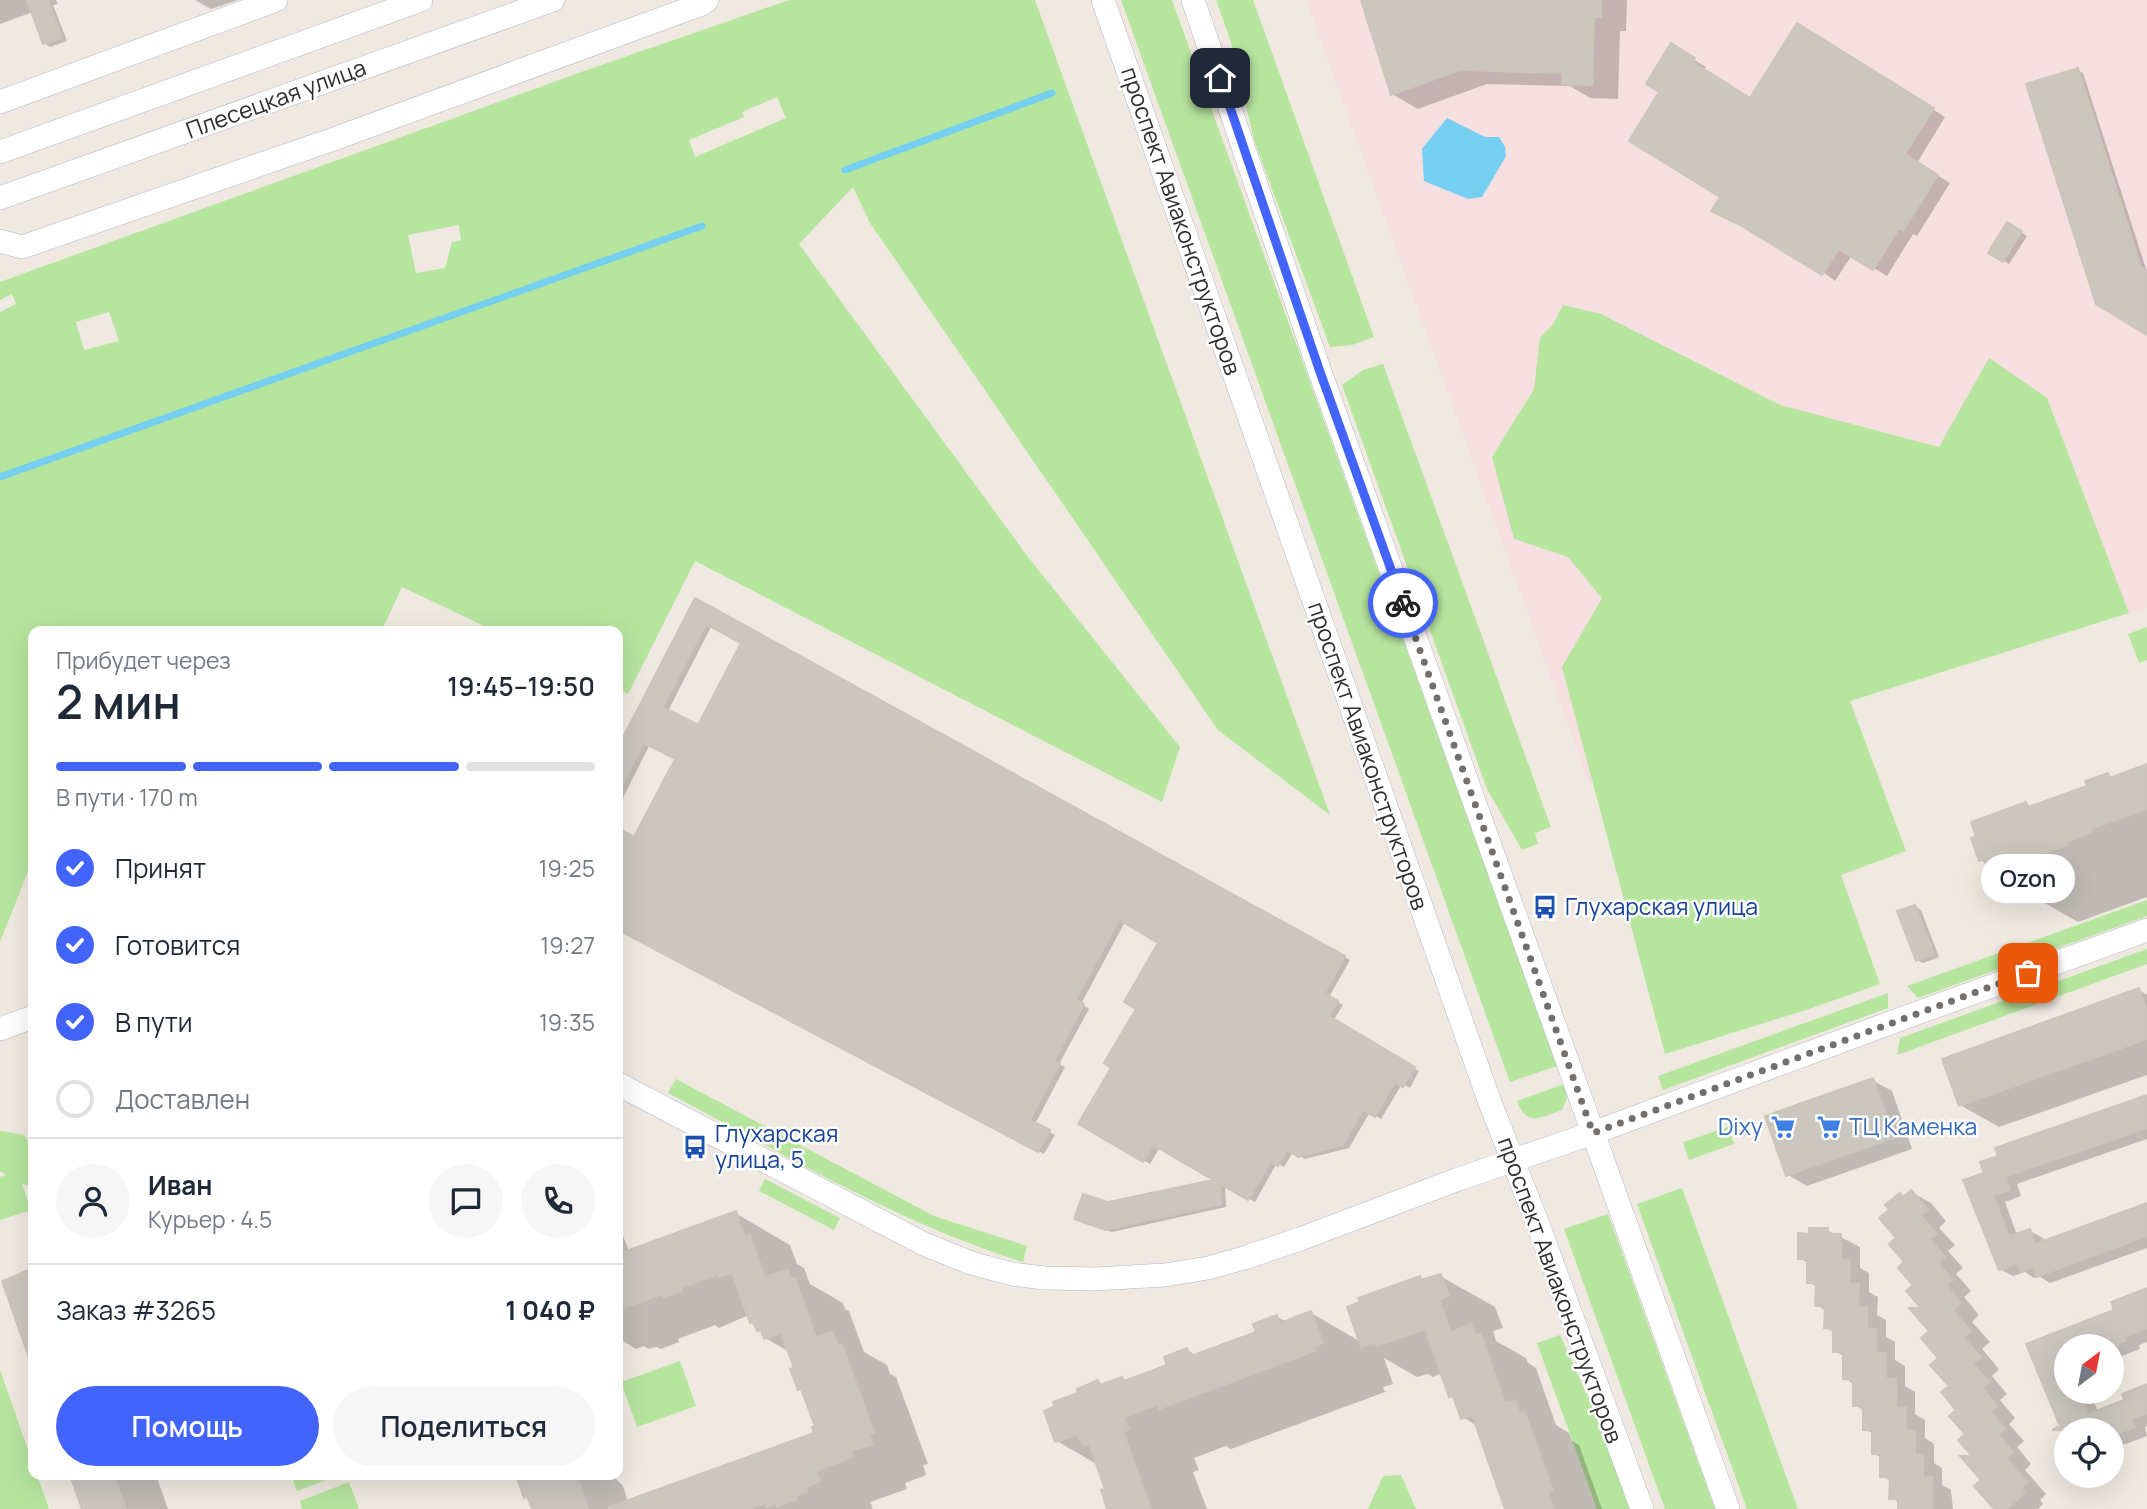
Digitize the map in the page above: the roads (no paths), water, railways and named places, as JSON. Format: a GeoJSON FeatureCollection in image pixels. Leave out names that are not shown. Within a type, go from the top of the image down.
{"type":"FeatureCollection","features":[{"type":"Feature","properties":{"kind":"street"},"geometry":{"type":"LineString","coordinates":[[0,102],[276,0]]}},
{"type":"Feature","properties":{"kind":"street","name":"Плесецкая улица"},"geometry":{"type":"LineString","coordinates":[[0,152],[421,0]]}},
{"type":"Feature","properties":{"kind":"street","name":"Плесецкая улица"},"geometry":{"type":"LineString","coordinates":[[0,198],[552,0]]}},
{"type":"Feature","properties":{"kind":"street"},"geometry":{"type":"LineString","coordinates":[[0,241],[22,247],[344,135],[707,0]]}},
{"type":"Feature","properties":{"kind":"street","name":"проспект Авиаконструкторов"},"geometry":{"type":"LineString","coordinates":[[1104,0],[1489,1100],[1642,1509]]}},
{"type":"Feature","properties":{"kind":"street"},"geometry":{"type":"LineString","coordinates":[[1194,0],[1319,369],[1728,1509]]}},
{"type":"Feature","properties":{"kind":"street"},"geometry":{"type":"LineString","coordinates":[[623,1087],[924,1244],[971,1263],[1044,1278],[1094,1279],[1165,1275],[1208,1268],[1300,1239],[2147,930]]}},
{"type":"Feature","properties":{"kind":"street"},"geometry":{"type":"LineString","coordinates":[[0,1029],[28,1019]]}},
{"type":"Feature","properties":{"kind":"water"},"geometry":{"type":"Polygon","coordinates":[[[1447,118],[1485,137],[1499,137],[1505,147],[1506,156],[1482,197],[1468,199],[1424,181],[1422,149],[1447,118]]]}},
{"type":"Feature","properties":{"kind":"waterway"},"geometry":{"type":"LineString","coordinates":[[845,170],[1052,93]]}},
{"type":"Feature","properties":{"kind":"waterway"},"geometry":{"type":"LineString","coordinates":[[0,477],[702,226]]}},
{"type":"Feature","properties":{"kind":"place","name":"Глухарская улица"},"geometry":{"type":"Point","coordinates":[1545,907]}},
{"type":"Feature","properties":{"kind":"place","name":"Ozon"},"geometry":{"type":"Point","coordinates":[2028,973]}},
{"type":"Feature","properties":{"kind":"place","name":"Dixy"},"geometry":{"type":"Point","coordinates":[1783,1127]}},
{"type":"Feature","properties":{"kind":"place","name":"ТЦ Каменка"},"geometry":{"type":"Point","coordinates":[1829,1127]}},
{"type":"Feature","properties":{"kind":"place","name":"Глухарская улица, 5"},"geometry":{"type":"Point","coordinates":[695,1147]}}]}
